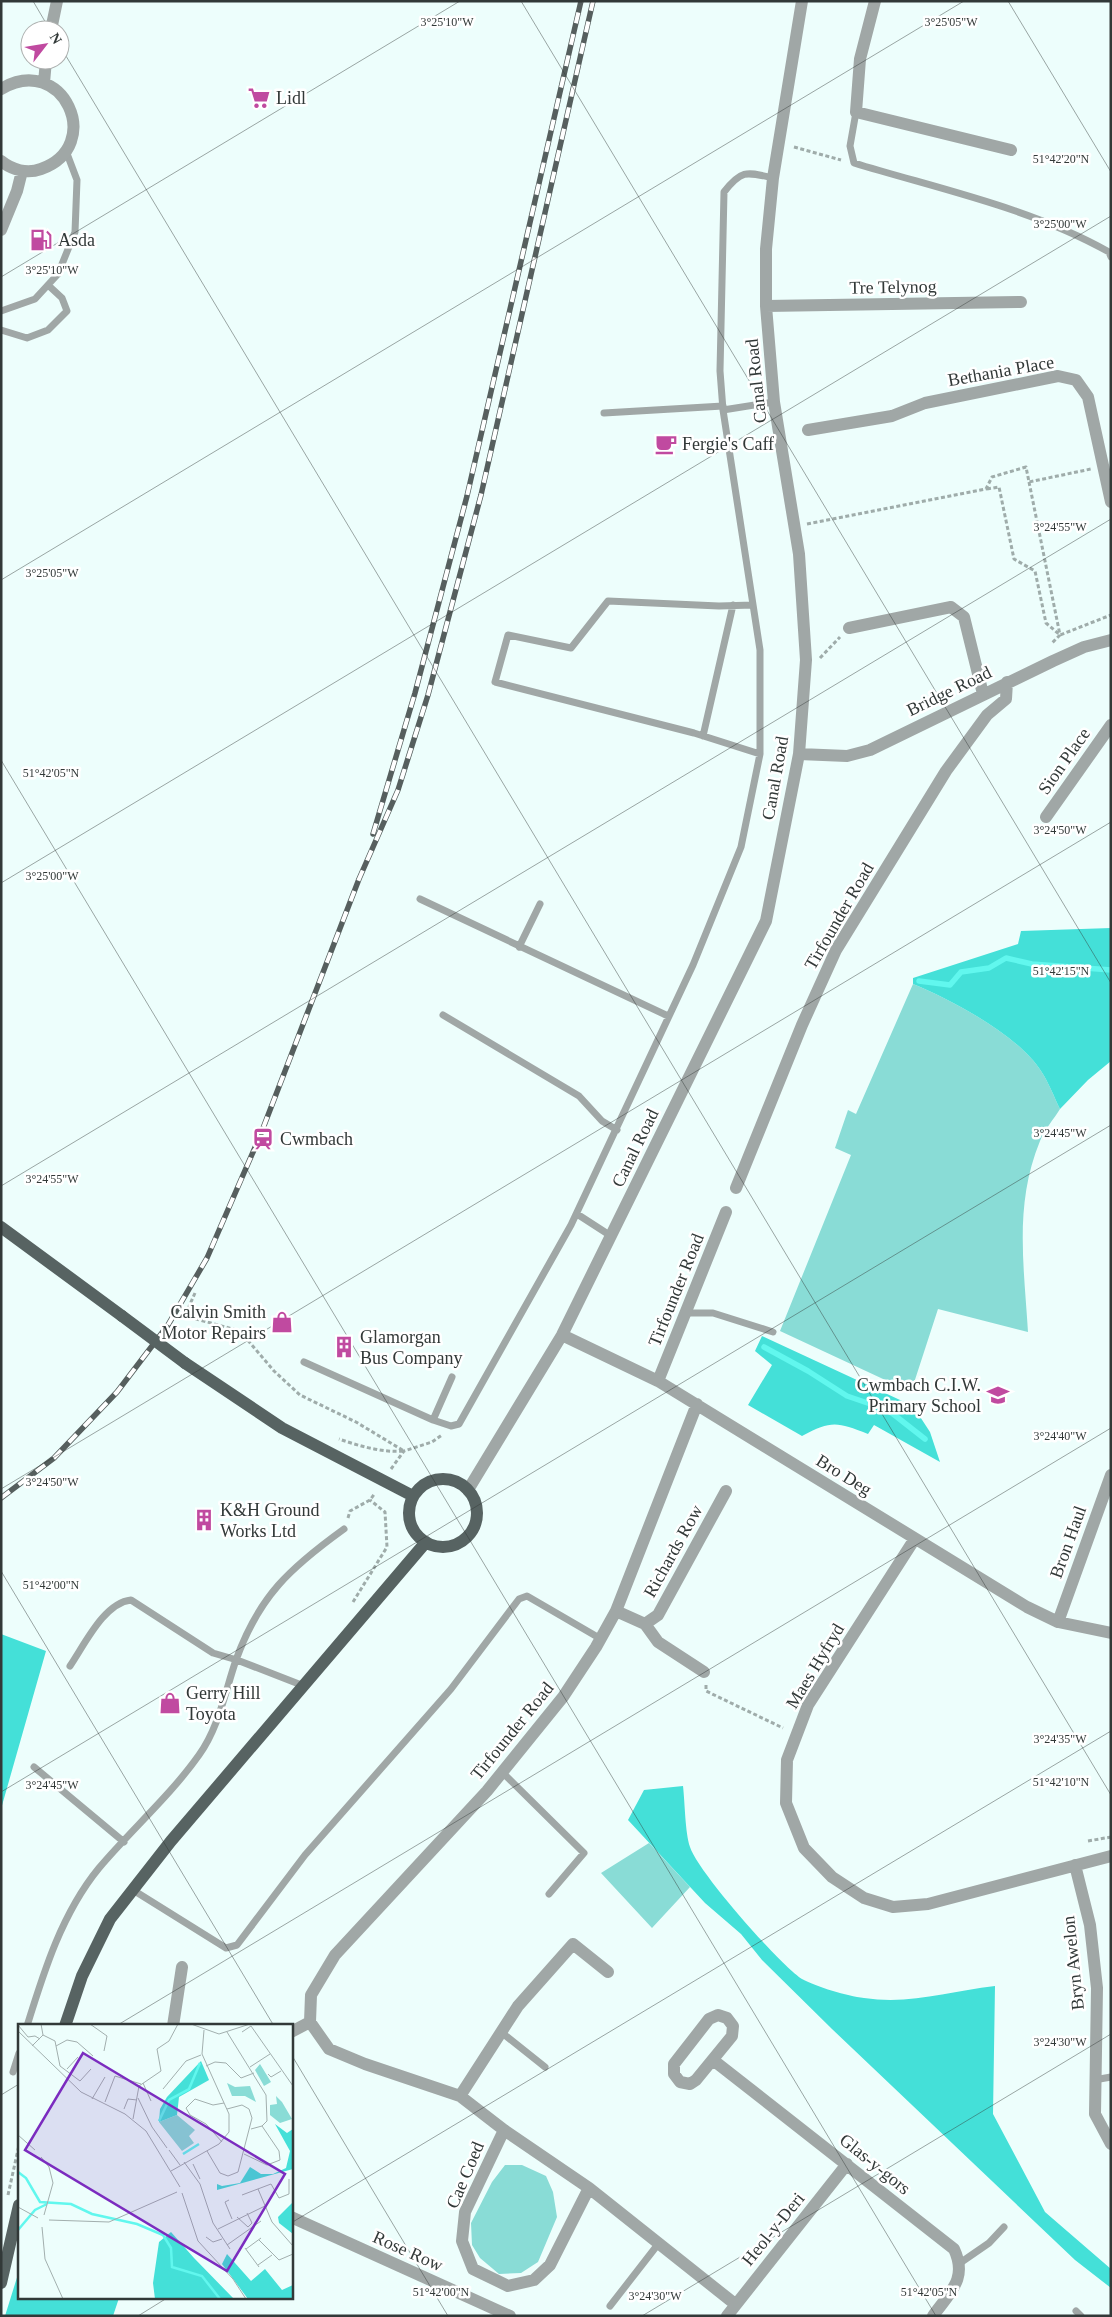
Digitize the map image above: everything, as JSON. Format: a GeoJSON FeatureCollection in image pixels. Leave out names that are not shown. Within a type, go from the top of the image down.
{"type":"FeatureCollection","features":[{"type":"Feature","properties":{"kind":"main road"},"geometry":{"type":"LineString","coordinates":[[1,1227],[186,1363],[282,1428],[413,1496]]}},
{"type":"Feature","properties":{"kind":"main road"},"geometry":{"type":"LineString","coordinates":[[439,1479],[450,1479],[460,1483],[474,1499],[477,1509],[472,1530],[466,1538],[457,1544],[446,1547],[426,1542],[418,1536],[409,1516],[413,1496],[424,1485],[439,1479]]}},
{"type":"Feature","properties":{"kind":"main road"},"geometry":{"type":"LineString","coordinates":[[65,2024],[82,1976],[110,1919],[171,1841],[426,1542]]}},
{"type":"Feature","properties":{"kind":"main road"},"geometry":{"type":"LineString","coordinates":[[1,2283],[13,2203]]}},
{"type":"Feature","properties":{"kind":"street"},"geometry":{"type":"LineString","coordinates":[[53,20],[57,1]]}},
{"type":"Feature","properties":{"kind":"street","name":"Canal Road"},"geometry":{"type":"LineString","coordinates":[[468,1490],[562,1335],[766,922],[800,754],[806,660],[799,554],[774,402],[766,306],[766,249],[773,178],[802,1]]}},
{"type":"Feature","properties":{"kind":"street"},"geometry":{"type":"LineString","coordinates":[[875,1],[860,59],[856,112],[1011,150]]}},
{"type":"Feature","properties":{"kind":"street"},"geometry":{"type":"LineString","coordinates":[[44,83],[45,70]]}},
{"type":"Feature","properties":{"kind":"street"},"geometry":{"type":"LineString","coordinates":[[1,89],[15,82],[30,80],[44,83],[57,90],[67,101],[73,115],[74,130],[66,151],[51,166],[37,170],[22,171],[7,166],[1,161]]}},
{"type":"Feature","properties":{"kind":"street"},"geometry":{"type":"LineString","coordinates":[[1,230],[17,191],[22,171]]}},
{"type":"Feature","properties":{"kind":"street","name":"Tre Telynog"},"geometry":{"type":"LineString","coordinates":[[766,306],[1021,302]]}},
{"type":"Feature","properties":{"kind":"street","name":"Bethania Place"},"geometry":{"type":"LineString","coordinates":[[808,430],[892,416],[925,403],[1058,376],[1076,380],[1088,397],[1111,502]]}},
{"type":"Feature","properties":{"kind":"street"},"geometry":{"type":"LineString","coordinates":[[849,628],[951,607],[964,617],[983,694]]}},
{"type":"Feature","properties":{"kind":"street","name":"Bridge Road"},"geometry":{"type":"LineString","coordinates":[[800,754],[847,756],[870,750],[1053,661],[1084,647],[1111,640]]}},
{"type":"Feature","properties":{"kind":"street","name":"Tirfounder Road"},"geometry":{"type":"LineString","coordinates":[[736,1188],[802,1025],[836,950],[946,771],[987,715],[1006,699],[1007,682]]}},
{"type":"Feature","properties":{"kind":"street","name":"Sion Place"},"geometry":{"type":"LineString","coordinates":[[1046,817],[1111,725]]}},
{"type":"Feature","properties":{"kind":"street","name":"Tirfounder Road"},"geometry":{"type":"LineString","coordinates":[[658,1381],[726,1212]]}},
{"type":"Feature","properties":{"kind":"street","name":"Bro Deg"},"geometry":{"type":"LineString","coordinates":[[562,1335],[658,1381],[1027,1608],[1058,1622],[1111,1633]]}},
{"type":"Feature","properties":{"kind":"street","name":"Tirfounder Road"},"geometry":{"type":"LineString","coordinates":[[310,2022],[311,1995],[335,1955],[502,1772],[563,1697],[600,1639],[616,1611],[697,1404]]}},
{"type":"Feature","properties":{"kind":"street","name":"Bron Haul"},"geometry":{"type":"LineString","coordinates":[[1058,1622],[1111,1475]]}},
{"type":"Feature","properties":{"kind":"street","name":"Richards Row"},"geometry":{"type":"LineString","coordinates":[[645,1624],[658,1615],[726,1491]]}},
{"type":"Feature","properties":{"kind":"street","name":"Maes Hyfryd"},"geometry":{"type":"LineString","coordinates":[[914,1540],[808,1705],[787,1760],[786,1803],[804,1848],[832,1877],[864,1898],[893,1907],[928,1904],[1111,1856]]}},
{"type":"Feature","properties":{"kind":"street"},"geometry":{"type":"LineString","coordinates":[[616,1611],[645,1624],[658,1642],[704,1672]]}},
{"type":"Feature","properties":{"kind":"street","name":"Bryn Awelon"},"geometry":{"type":"LineString","coordinates":[[1075,1865],[1090,1925],[1097,1988],[1094,2080],[1095,2114],[1111,2144]]}},
{"type":"Feature","properties":{"kind":"street"},"geometry":{"type":"LineString","coordinates":[[460,2096],[518,2006],[573,1944],[608,1972]]}},
{"type":"Feature","properties":{"kind":"street"},"geometry":{"type":"LineString","coordinates":[[173,2024],[182,1967]]}},
{"type":"Feature","properties":{"kind":"street"},"geometry":{"type":"LineString","coordinates":[[718,2015],[727,2018],[733,2026],[732,2036],[713,2060],[690,2084],[680,2082],[674,2074],[674,2064],[709,2019],[718,2015]]}},
{"type":"Feature","properties":{"kind":"street"},"geometry":{"type":"LineString","coordinates":[[292,2031],[310,2022]]}},
{"type":"Feature","properties":{"kind":"street","name":"Cae Coed"},"geometry":{"type":"LineString","coordinates":[[310,2022],[329,2049],[365,2064],[460,2096],[504,2130],[589,2188],[735,2304]]}},
{"type":"Feature","properties":{"kind":"street","name":"Glas-y-gors"},"geometry":{"type":"LineString","coordinates":[[713,2060],[848,2164],[954,2250],[960,2263]]}},
{"type":"Feature","properties":{"kind":"street","name":"Cae Coed"},"geometry":{"type":"LineString","coordinates":[[504,2130],[465,2212],[462,2241],[473,2270],[508,2286],[534,2280],[550,2265],[589,2188]]}},
{"type":"Feature","properties":{"kind":"street","name":"Heol-y-Deri"},"geometry":{"type":"LineString","coordinates":[[727,2316],[848,2164]]}},
{"type":"Feature","properties":{"kind":"street","name":"Rose Row"},"geometry":{"type":"LineString","coordinates":[[292,2217],[510,2316]]}},
{"type":"Feature","properties":{"kind":"street"},"geometry":{"type":"LineString","coordinates":[[933,2316],[959,2281],[960,2263]]}},
{"type":"Feature","properties":{"kind":"lane"},"geometry":{"type":"LineString","coordinates":[[856,112],[850,146],[854,164],[1035,217],[1082,237],[1109,252],[1111,257]]}},
{"type":"Feature","properties":{"kind":"lane"},"geometry":{"type":"LineString","coordinates":[[1,311],[35,300],[58,274],[75,232],[77,180],[66,151]]}},
{"type":"Feature","properties":{"kind":"lane"},"geometry":{"type":"LineString","coordinates":[[304,1362],[433,1420],[451,1426],[459,1424],[577,1214],[693,965],[741,847],[760,754],[760,650],[723,408],[720,371],[724,192],[733,180],[748,172],[773,178]]}},
{"type":"Feature","properties":{"kind":"lane"},"geometry":{"type":"LineString","coordinates":[[1,330],[27,338],[48,330],[67,311],[62,298],[48,285]]}},
{"type":"Feature","properties":{"kind":"lane"},"geometry":{"type":"LineString","coordinates":[[604,413],[723,408],[774,402]]}},
{"type":"Feature","properties":{"kind":"lane"},"geometry":{"type":"LineString","coordinates":[[754,604],[608,601],[571,648],[508,636],[495,682],[694,733],[760,754]]}},
{"type":"Feature","properties":{"kind":"lane"},"geometry":{"type":"LineString","coordinates":[[703,736],[732,605]]}},
{"type":"Feature","properties":{"kind":"lane"},"geometry":{"type":"LineString","coordinates":[[420,899],[668,1016]]}},
{"type":"Feature","properties":{"kind":"lane"},"geometry":{"type":"LineString","coordinates":[[519,947],[540,904]]}},
{"type":"Feature","properties":{"kind":"lane"},"geometry":{"type":"LineString","coordinates":[[443,1015],[579,1096],[602,1121],[617,1130]]}},
{"type":"Feature","properties":{"kind":"lane"},"geometry":{"type":"LineString","coordinates":[[577,1214],[611,1236]]}},
{"type":"Feature","properties":{"kind":"lane"},"geometry":{"type":"LineString","coordinates":[[686,1313],[713,1313],[774,1332]]}},
{"type":"Feature","properties":{"kind":"lane"},"geometry":{"type":"LineString","coordinates":[[433,1420],[452,1376]]}},
{"type":"Feature","properties":{"kind":"lane"},"geometry":{"type":"LineString","coordinates":[[28,2024],[44,1972],[70,1913],[98,1869],[124,1842],[200,1754],[220,1715],[236,1660],[257,1612],[273,1589],[303,1558],[344,1528]]}},
{"type":"Feature","properties":{"kind":"lane"},"geometry":{"type":"LineString","coordinates":[[133,1890],[226,1948],[237,1945],[306,1855],[451,1690],[519,1599],[527,1596],[600,1639]]}},
{"type":"Feature","properties":{"kind":"lane"},"geometry":{"type":"LineString","coordinates":[[70,1666],[108,1610],[118,1603],[131,1600],[213,1653],[304,1686]]}},
{"type":"Feature","properties":{"kind":"lane"},"geometry":{"type":"LineString","coordinates":[[34,1767],[124,1842]]}},
{"type":"Feature","properties":{"kind":"lane"},"geometry":{"type":"LineString","coordinates":[[502,1772],[584,1853],[549,1894]]}},
{"type":"Feature","properties":{"kind":"lane"},"geometry":{"type":"LineString","coordinates":[[501,2032],[545,2067]]}},
{"type":"Feature","properties":{"kind":"lane"},"geometry":{"type":"LineString","coordinates":[[13,2072],[18,2056]]}},
{"type":"Feature","properties":{"kind":"lane"},"geometry":{"type":"LineString","coordinates":[[1094,2080],[1111,2077]]}},
{"type":"Feature","properties":{"kind":"lane"},"geometry":{"type":"LineString","coordinates":[[960,2263],[989,2243],[1004,2227]]}},
{"type":"Feature","properties":{"kind":"lane"},"geometry":{"type":"LineString","coordinates":[[610,2306],[658,2244]]}},
{"type":"Feature","properties":{"kind":"path"},"geometry":{"type":"LineString","coordinates":[[778,142],[854,164]]}},
{"type":"Feature","properties":{"kind":"path"},"geometry":{"type":"LineString","coordinates":[[1029,482],[1102,466]]}},
{"type":"Feature","properties":{"kind":"path"},"geometry":{"type":"LineString","coordinates":[[986,489],[992,477],[1026,467],[1060,635]]}},
{"type":"Feature","properties":{"kind":"path"},"geometry":{"type":"LineString","coordinates":[[794,527],[999,487],[1014,560],[1035,571],[1046,623],[1060,635]]}},
{"type":"Feature","properties":{"kind":"path"},"geometry":{"type":"LineString","coordinates":[[1053,661],[1048,648],[1060,635],[1111,615]]}},
{"type":"Feature","properties":{"kind":"path"},"geometry":{"type":"LineString","coordinates":[[195,1293],[187,1311],[189,1317],[240,1331],[274,1371],[300,1395],[356,1422],[404,1451],[392,1452],[354,1444],[338,1438]]}},
{"type":"Feature","properties":{"kind":"path"},"geometry":{"type":"LineString","coordinates":[[704,1672],[706,1691],[797,1735]]}},
{"type":"Feature","properties":{"kind":"path"},"geometry":{"type":"LineString","coordinates":[[1088,1842],[1111,1836]]}},
{"type":"Feature","properties":{"kind":"path"},"geometry":{"type":"LineString","coordinates":[[13,2203],[18,2154]]}},
{"type":"Feature","properties":{"kind":"shaded area"},"geometry":{"type":"Polygon","coordinates":[[[1111,928],[1111,1061],[1088,1080],[1060,1109],[1041,1071],[1017,1044],[965,1009],[913,984],[913,978],[1018,944],[1021,931],[1111,928]]]}},
{"type":"Feature","properties":{"kind":"shaded area"},"geometry":{"type":"Polygon","coordinates":[[[913,984],[965,1009],[1017,1044],[1041,1071],[1060,1109],[1040,1141],[1027,1188],[1024,1212],[1023,1259],[1028,1332],[938,1309],[911,1392],[780,1331],[851,1155],[835,1148],[848,1110],[856,1114],[913,984]]]}},
{"type":"Feature","properties":{"kind":"shaded area"},"geometry":{"type":"Polygon","coordinates":[[[762,1336],[913,1406],[930,1432],[940,1462],[874,1425],[868,1434],[835,1424],[821,1427],[802,1436],[748,1405],[772,1365],[755,1351],[762,1336]]]}},
{"type":"Feature","properties":{"kind":"shaded area"},"geometry":{"type":"Polygon","coordinates":[[[1,1634],[46,1651],[1,1809],[1,1634]]]}},
{"type":"Feature","properties":{"kind":"shaded area"},"geometry":{"type":"Polygon","coordinates":[[[683,1786],[688,1841],[696,1859],[740,1917],[776,1956],[802,1979],[841,1993],[881,2000],[914,1999],[995,1986],[993,2114],[1045,2212],[1111,2269],[1111,2288],[1075,2260],[832,2029],[762,1960],[741,1934],[705,1903],[628,1820],[644,1790],[683,1786]]]}},
{"type":"Feature","properties":{"kind":"shaded area"},"geometry":{"type":"Polygon","coordinates":[[[649,1843],[690,1887],[652,1928],[601,1873],[649,1843]]]}},
{"type":"Feature","properties":{"kind":"shaded area"},"geometry":{"type":"Polygon","coordinates":[[[505,2165],[522,2165],[546,2176],[553,2192],[557,2217],[538,2262],[521,2273],[499,2274],[480,2258],[472,2245],[471,2223],[492,2182],[505,2165]]]}},
{"type":"Feature","properties":{"kind":"shaded area"},"geometry":{"type":"Polygon","coordinates":[[[18,2274],[18,2300],[118,2300],[113,2316],[5,2316],[18,2274]]]}},
{"type":"Feature","properties":{"kind":"waterway"},"geometry":{"type":"LineString","coordinates":[[919,981],[950,985],[961,972],[989,968],[1006,958],[1032,964],[1111,970]]}},
{"type":"Feature","properties":{"kind":"waterway"},"geometry":{"type":"LineString","coordinates":[[764,1347],[808,1371],[847,1396],[888,1410],[925,1439]]}},
{"type":"Feature","properties":{"kind":"railway"},"geometry":{"type":"LineString","coordinates":[[373,834],[415,693],[467,496],[581,1]]}},
{"type":"Feature","properties":{"kind":"railway"},"geometry":{"type":"LineString","coordinates":[[1,1498],[54,1458],[117,1392],[168,1325],[207,1258],[260,1136],[359,879],[398,790],[428,695],[481,495],[593,1]]}},
{"type":"Feature","properties":{"kind":"place","name":"Lidl"},"geometry":{"type":"Point","coordinates":[259,98]}},
{"type":"Feature","properties":{"kind":"place","name":"Asda"},"geometry":{"type":"Point","coordinates":[41,240]}},
{"type":"Feature","properties":{"kind":"place","name":"Fergie's Caff"},"geometry":{"type":"Point","coordinates":[666,444]}},
{"type":"Feature","properties":{"kind":"place","name":"Cwmbach"},"geometry":{"type":"Point","coordinates":[263,1139]}},
{"type":"Feature","properties":{"kind":"place","name":"Calvin Smith Motor Repairs"},"geometry":{"type":"Point","coordinates":[282,1322]}},
{"type":"Feature","properties":{"kind":"place","name":"Glamorgan Bus Company"},"geometry":{"type":"Point","coordinates":[344,1347]}},
{"type":"Feature","properties":{"kind":"place","name":"Cwmbach C.I.W. Primary School"},"geometry":{"type":"Point","coordinates":[998,1395]}},
{"type":"Feature","properties":{"kind":"place","name":"K&H Ground Works Ltd"},"geometry":{"type":"Point","coordinates":[204,1520]}},
{"type":"Feature","properties":{"kind":"place","name":"Gerry Hill Toyota"},"geometry":{"type":"Point","coordinates":[170,1703]}}]}
